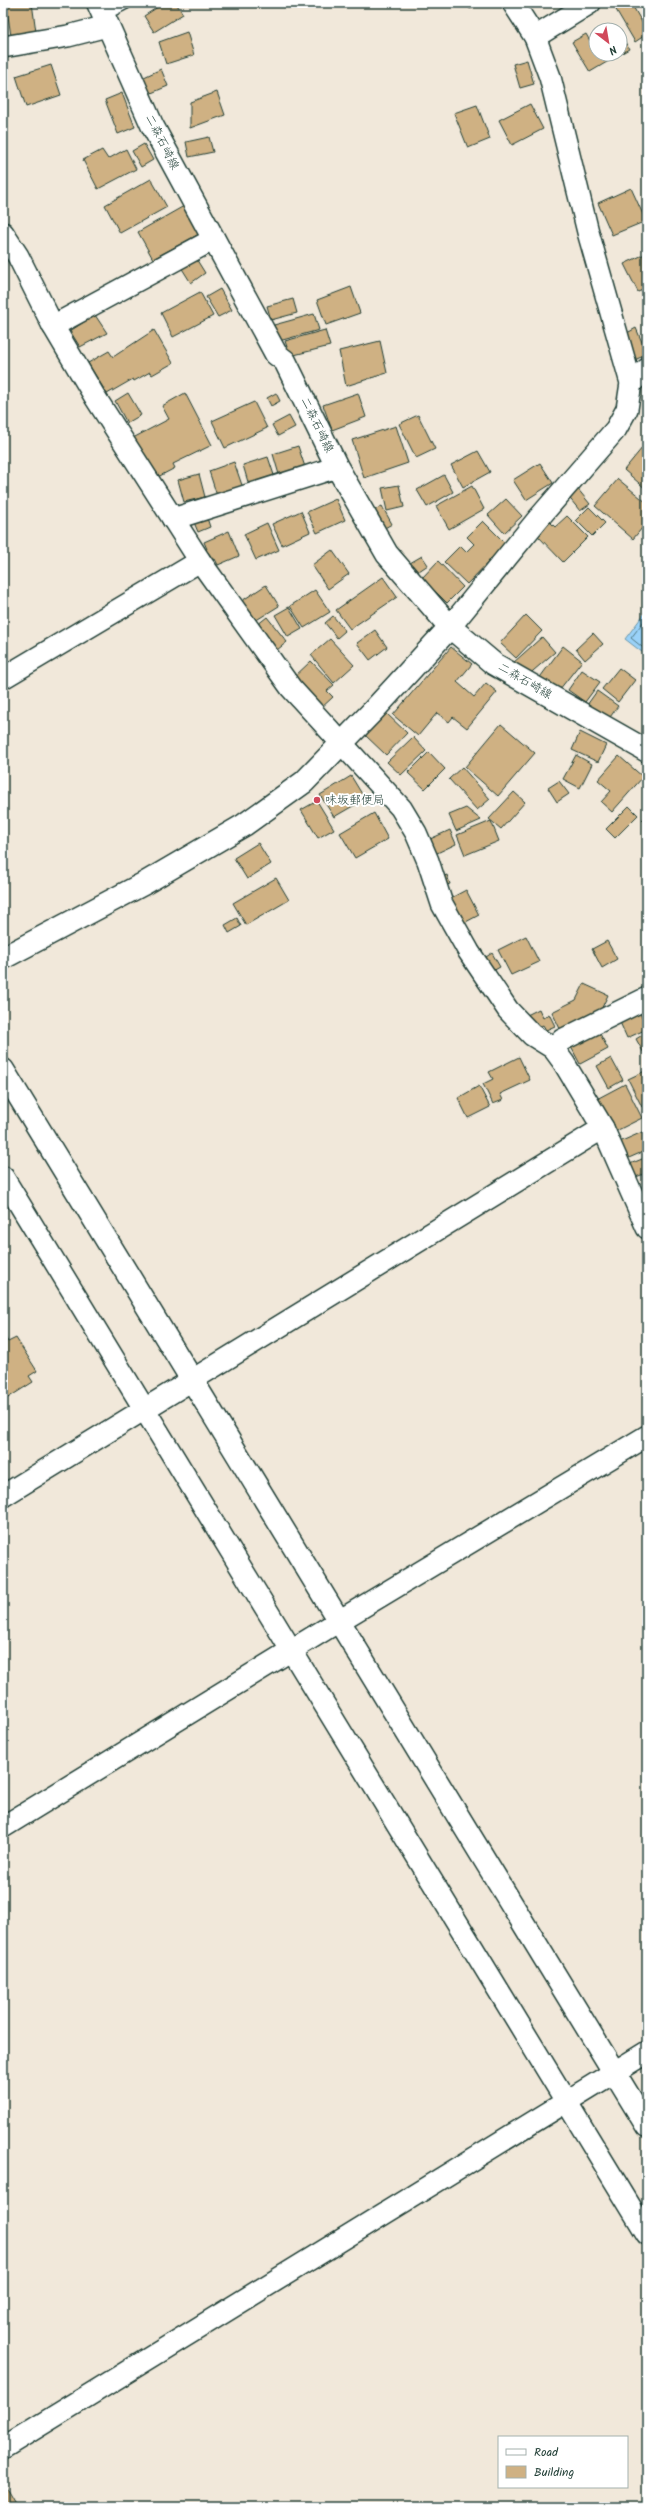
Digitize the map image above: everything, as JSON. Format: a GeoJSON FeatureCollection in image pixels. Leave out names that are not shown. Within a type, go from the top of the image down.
{"type":"FeatureCollection","features":[{"type":"Feature","properties":{"kind":"street"},"geometry":{"type":"LineString","coordinates":[[3,958],[145,882],[244,825],[304,782],[342,744],[450,627],[538,519],[616,429],[627,409],[631,383],[584,218],[552,82],[535,36],[513,3]]}},
{"type":"Feature","properties":{"kind":"street"},"geometry":{"type":"LineString","coordinates":[[535,36],[590,3]]}},
{"type":"Feature","properties":{"kind":"street"},"geometry":{"type":"LineString","coordinates":[[3,47],[68,36],[103,14]]}},
{"type":"Feature","properties":{"kind":"street","name":"二森石崎線"},"geometry":{"type":"LineString","coordinates":[[103,14],[152,125],[276,354],[285,361],[337,467],[387,554],[450,627],[494,664],[647,751]]}},
{"type":"Feature","properties":{"kind":"street"},"geometry":{"type":"LineString","coordinates":[[3,233],[18,256],[53,326],[95,397],[200,561],[291,688],[401,808],[416,833],[428,861],[442,904],[500,999],[532,1035],[553,1048],[604,1128],[647,1228]]}},
{"type":"Feature","properties":{"kind":"street"},"geometry":{"type":"LineString","coordinates":[[53,326],[214,240]]}},
{"type":"Feature","properties":{"kind":"street"},"geometry":{"type":"LineString","coordinates":[[631,383],[647,369]]}},
{"type":"Feature","properties":{"kind":"street"},"geometry":{"type":"LineString","coordinates":[[173,519],[337,467]]}},
{"type":"Feature","properties":{"kind":"street"},"geometry":{"type":"LineString","coordinates":[[3,678],[200,561]]}},
{"type":"Feature","properties":{"kind":"street"},"geometry":{"type":"LineString","coordinates":[[553,1048],[562,1040],[647,998]]}},
{"type":"Feature","properties":{"kind":"street"},"geometry":{"type":"LineString","coordinates":[[3,1070],[647,2126]]}},
{"type":"Feature","properties":{"kind":"street"},"geometry":{"type":"LineString","coordinates":[[3,1496],[604,1128]]}},
{"type":"Feature","properties":{"kind":"street"},"geometry":{"type":"LineString","coordinates":[[3,1177],[144,1411],[292,1650],[647,2234]]}},
{"type":"Feature","properties":{"kind":"street"},"geometry":{"type":"LineString","coordinates":[[3,1827],[339,1621],[647,1436]]}},
{"type":"Feature","properties":{"kind":"street"},"geometry":{"type":"LineString","coordinates":[[3,2448],[567,2103],[647,2052]]}},
{"type":"Feature","properties":{"kind":"lane"},"geometry":{"type":"LineString","coordinates":[[103,14],[126,3]]}},
{"type":"Feature","properties":{"kind":"water"},"geometry":{"type":"Polygon","coordinates":[[[647,610],[647,656],[625,639],[647,610]]]}},
{"type":"Feature","properties":{"kind":"building"},"geometry":{"type":"Polygon","coordinates":[[[6,3],[32,3],[36,32],[11,36],[6,3]]]}},
{"type":"Feature","properties":{"kind":"building"},"geometry":{"type":"Polygon","coordinates":[[[164,3],[176,3],[183,14],[154,32],[144,16],[164,3]]]}},
{"type":"Feature","properties":{"kind":"building"},"geometry":{"type":"Polygon","coordinates":[[[466,3],[479,3],[470,9],[466,3]]]}},
{"type":"Feature","properties":{"kind":"building"},"geometry":{"type":"Polygon","coordinates":[[[623,3],[631,3],[647,31],[647,34],[635,42],[628,30],[628,22],[623,22],[615,8],[623,3]]]}},
{"type":"Feature","properties":{"kind":"building"},"geometry":{"type":"Polygon","coordinates":[[[187,32],[194,55],[166,64],[159,42],[187,32]]]}},
{"type":"Feature","properties":{"kind":"building"},"geometry":{"type":"Polygon","coordinates":[[[586,34],[588,38],[588,62],[607,62],[590,72],[572,42],[586,34]]]}},
{"type":"Feature","properties":{"kind":"building"},"geometry":{"type":"Polygon","coordinates":[[[527,60],[534,84],[520,88],[513,64],[527,60]]]}},
{"type":"Feature","properties":{"kind":"building"},"geometry":{"type":"Polygon","coordinates":[[[51,65],[61,95],[26,107],[16,76],[51,65]]]}},
{"type":"Feature","properties":{"kind":"building"},"geometry":{"type":"Polygon","coordinates":[[[161,69],[168,86],[149,94],[142,78],[161,69]]]}},
{"type":"Feature","properties":{"kind":"building"},"geometry":{"type":"Polygon","coordinates":[[[217,92],[225,115],[190,128],[190,102],[217,92]]]}},
{"type":"Feature","properties":{"kind":"building"},"geometry":{"type":"Polygon","coordinates":[[[122,93],[135,127],[118,134],[105,100],[122,93]]]}},
{"type":"Feature","properties":{"kind":"building"},"geometry":{"type":"Polygon","coordinates":[[[530,104],[543,129],[512,145],[499,120],[530,104]]]}},
{"type":"Feature","properties":{"kind":"building"},"geometry":{"type":"Polygon","coordinates":[[[477,105],[490,139],[468,148],[454,113],[477,105]]]}},
{"type":"Feature","properties":{"kind":"building"},"geometry":{"type":"Polygon","coordinates":[[[209,137],[213,152],[189,157],[186,142],[209,137]]]}},
{"type":"Feature","properties":{"kind":"building"},"geometry":{"type":"Polygon","coordinates":[[[144,144],[153,160],[141,167],[132,151],[144,144]]]}},
{"type":"Feature","properties":{"kind":"building"},"geometry":{"type":"Polygon","coordinates":[[[126,149],[136,169],[98,189],[83,160],[102,150],[108,159],[126,149]]]}},
{"type":"Feature","properties":{"kind":"building"},"geometry":{"type":"Polygon","coordinates":[[[151,179],[167,207],[120,233],[105,205],[151,179]]]}},
{"type":"Feature","properties":{"kind":"building"},"geometry":{"type":"Polygon","coordinates":[[[631,188],[646,221],[612,235],[598,203],[631,188]]]}},
{"type":"Feature","properties":{"kind":"building"},"geometry":{"type":"Polygon","coordinates":[[[184,206],[199,234],[153,259],[138,232],[184,206]]]}},
{"type":"Feature","properties":{"kind":"building"},"geometry":{"type":"Polygon","coordinates":[[[647,253],[647,288],[638,292],[624,264],[647,253]]]}},
{"type":"Feature","properties":{"kind":"building"},"geometry":{"type":"Polygon","coordinates":[[[195,257],[205,273],[191,283],[181,267],[195,257]]]}},
{"type":"Feature","properties":{"kind":"building"},"geometry":{"type":"Polygon","coordinates":[[[351,287],[360,313],[326,325],[317,300],[351,287]]]}},
{"type":"Feature","properties":{"kind":"building"},"geometry":{"type":"Polygon","coordinates":[[[220,289],[232,310],[218,317],[206,297],[220,289]]]}},
{"type":"Feature","properties":{"kind":"building"},"geometry":{"type":"Polygon","coordinates":[[[200,292],[213,316],[173,337],[161,313],[200,292]]]}},
{"type":"Feature","properties":{"kind":"building"},"geometry":{"type":"Polygon","coordinates":[[[293,299],[297,313],[271,320],[267,306],[293,299]]]}},
{"type":"Feature","properties":{"kind":"building"},"geometry":{"type":"Polygon","coordinates":[[[314,314],[319,330],[279,341],[274,325],[314,314]]]}},
{"type":"Feature","properties":{"kind":"building"},"geometry":{"type":"Polygon","coordinates":[[[95,315],[107,333],[80,347],[70,331],[95,315]]]}},
{"type":"Feature","properties":{"kind":"building"},"geometry":{"type":"Polygon","coordinates":[[[636,328],[647,354],[633,361],[620,337],[636,328]]]}},
{"type":"Feature","properties":{"kind":"building"},"geometry":{"type":"Polygon","coordinates":[[[154,330],[173,363],[152,375],[150,372],[134,381],[133,379],[107,394],[88,363],[109,351],[113,357],[154,330]]]}},
{"type":"Feature","properties":{"kind":"building"},"geometry":{"type":"Polygon","coordinates":[[[325,330],[330,346],[290,356],[285,341],[325,330]]]}},
{"type":"Feature","properties":{"kind":"building"},"geometry":{"type":"Polygon","coordinates":[[[380,341],[387,373],[346,386],[339,351],[380,341]]]}},
{"type":"Feature","properties":{"kind":"building"},"geometry":{"type":"Polygon","coordinates":[[[128,393],[141,415],[127,423],[115,401],[128,393]]]}},
{"type":"Feature","properties":{"kind":"building"},"geometry":{"type":"Polygon","coordinates":[[[185,393],[212,445],[173,464],[175,468],[154,479],[133,438],[169,419],[162,406],[185,393]]]}},
{"type":"Feature","properties":{"kind":"building"},"geometry":{"type":"Polygon","coordinates":[[[276,393],[280,401],[271,406],[267,398],[276,393]]]}},
{"type":"Feature","properties":{"kind":"building"},"geometry":{"type":"Polygon","coordinates":[[[358,393],[366,417],[332,430],[323,405],[358,393]]]}},
{"type":"Feature","properties":{"kind":"building"},"geometry":{"type":"Polygon","coordinates":[[[254,402],[267,428],[225,448],[212,421],[254,402]]]}},
{"type":"Feature","properties":{"kind":"building"},"geometry":{"type":"Polygon","coordinates":[[[418,415],[435,449],[416,458],[399,424],[418,415]]]}},
{"type":"Feature","properties":{"kind":"building"},"geometry":{"type":"Polygon","coordinates":[[[289,416],[295,427],[278,436],[272,425],[289,416]]]}},
{"type":"Feature","properties":{"kind":"building"},"geometry":{"type":"Polygon","coordinates":[[[396,426],[408,463],[364,478],[352,440],[396,426]]]}},
{"type":"Feature","properties":{"kind":"building"},"geometry":{"type":"Polygon","coordinates":[[[647,442],[647,490],[624,470],[647,442]]]}},
{"type":"Feature","properties":{"kind":"building"},"geometry":{"type":"Polygon","coordinates":[[[298,446],[306,470],[280,478],[273,454],[298,446]]]}},
{"type":"Feature","properties":{"kind":"building"},"geometry":{"type":"Polygon","coordinates":[[[478,451],[490,472],[463,487],[451,465],[478,451]]]}},
{"type":"Feature","properties":{"kind":"building"},"geometry":{"type":"Polygon","coordinates":[[[268,457],[276,481],[250,489],[243,465],[268,457]]]}},
{"type":"Feature","properties":{"kind":"building"},"geometry":{"type":"Polygon","coordinates":[[[234,462],[244,491],[218,499],[209,471],[234,462]]]}},
{"type":"Feature","properties":{"kind":"building"},"geometry":{"type":"Polygon","coordinates":[[[540,463],[553,483],[526,500],[513,480],[540,463]]]}},
{"type":"Feature","properties":{"kind":"building"},"geometry":{"type":"Polygon","coordinates":[[[199,474],[205,497],[184,502],[178,480],[199,474]]]}},
{"type":"Feature","properties":{"kind":"building"},"geometry":{"type":"Polygon","coordinates":[[[444,475],[453,492],[427,507],[417,490],[444,475]]]}},
{"type":"Feature","properties":{"kind":"building"},"geometry":{"type":"Polygon","coordinates":[[[618,479],[647,503],[647,522],[633,539],[595,506],[618,479]]]}},
{"type":"Feature","properties":{"kind":"building"},"geometry":{"type":"Polygon","coordinates":[[[399,485],[404,507],[387,511],[382,488],[399,485]]]}},
{"type":"Feature","properties":{"kind":"building"},"geometry":{"type":"Polygon","coordinates":[[[472,486],[484,509],[449,529],[436,506],[472,486]]]}},
{"type":"Feature","properties":{"kind":"building"},"geometry":{"type":"Polygon","coordinates":[[[577,488],[590,504],[580,511],[567,495],[577,488]]]}},
{"type":"Feature","properties":{"kind":"building"},"geometry":{"type":"Polygon","coordinates":[[[336,499],[345,520],[317,533],[307,512],[336,499]]]}},
{"type":"Feature","properties":{"kind":"building"},"geometry":{"type":"Polygon","coordinates":[[[506,499],[522,516],[504,533],[488,515],[506,499]]]}},
{"type":"Feature","properties":{"kind":"building"},"geometry":{"type":"Polygon","coordinates":[[[382,506],[392,524],[381,530],[371,512],[382,506]]]}},
{"type":"Feature","properties":{"kind":"building"},"geometry":{"type":"Polygon","coordinates":[[[589,507],[605,523],[592,536],[576,520],[589,507]]]}},
{"type":"Feature","properties":{"kind":"building"},"geometry":{"type":"Polygon","coordinates":[[[301,511],[310,532],[282,545],[272,524],[301,511]]]}},
{"type":"Feature","properties":{"kind":"building"},"geometry":{"type":"Polygon","coordinates":[[[206,515],[210,527],[198,532],[193,520],[206,515]]]}},
{"type":"Feature","properties":{"kind":"building"},"geometry":{"type":"Polygon","coordinates":[[[567,516],[588,537],[563,562],[537,535],[550,522],[555,527],[567,516]]]}},
{"type":"Feature","properties":{"kind":"building"},"geometry":{"type":"Polygon","coordinates":[[[483,521],[506,544],[467,584],[444,562],[460,546],[466,552],[474,544],[467,537],[483,521]]]}},
{"type":"Feature","properties":{"kind":"building"},"geometry":{"type":"Polygon","coordinates":[[[267,523],[279,550],[256,560],[244,534],[267,523]]]}},
{"type":"Feature","properties":{"kind":"building"},"geometry":{"type":"Polygon","coordinates":[[[229,531],[239,556],[218,565],[215,559],[209,562],[204,551],[207,549],[204,542],[229,531]]]}},
{"type":"Feature","properties":{"kind":"building"},"geometry":{"type":"Polygon","coordinates":[[[332,550],[349,574],[328,589],[312,565],[332,550]]]}},
{"type":"Feature","properties":{"kind":"building"},"geometry":{"type":"Polygon","coordinates":[[[422,556],[428,565],[416,573],[410,563],[422,556]]]}},
{"type":"Feature","properties":{"kind":"building"},"geometry":{"type":"Polygon","coordinates":[[[438,561],[463,587],[447,603],[422,578],[438,561]]]}},
{"type":"Feature","properties":{"kind":"building"},"geometry":{"type":"Polygon","coordinates":[[[383,577],[397,597],[350,629],[336,610],[383,577]]]}},
{"type":"Feature","properties":{"kind":"building"},"geometry":{"type":"Polygon","coordinates":[[[266,585],[279,606],[250,624],[237,604],[266,585]]]}},
{"type":"Feature","properties":{"kind":"building"},"geometry":{"type":"Polygon","coordinates":[[[315,590],[330,612],[304,628],[290,606],[315,590]]]}},
{"type":"Feature","properties":{"kind":"building"},"geometry":{"type":"Polygon","coordinates":[[[289,607],[302,629],[288,637],[275,615],[289,607]]]}},
{"type":"Feature","properties":{"kind":"building"},"geometry":{"type":"Polygon","coordinates":[[[526,615],[542,631],[516,658],[500,643],[526,615]]]}},
{"type":"Feature","properties":{"kind":"building"},"geometry":{"type":"Polygon","coordinates":[[[333,616],[345,631],[337,638],[325,623],[333,616]]]}},
{"type":"Feature","properties":{"kind":"building"},"geometry":{"type":"Polygon","coordinates":[[[267,617],[287,642],[272,654],[252,629],[267,617]]]}},
{"type":"Feature","properties":{"kind":"building"},"geometry":{"type":"Polygon","coordinates":[[[375,630],[387,647],[370,660],[357,643],[375,630]]]}},
{"type":"Feature","properties":{"kind":"building"},"geometry":{"type":"Polygon","coordinates":[[[593,633],[603,644],[585,660],[576,649],[593,633]]]}},
{"type":"Feature","properties":{"kind":"building"},"geometry":{"type":"Polygon","coordinates":[[[542,637],[555,652],[526,677],[513,663],[542,637]]]}},
{"type":"Feature","properties":{"kind":"building"},"geometry":{"type":"Polygon","coordinates":[[[330,639],[354,665],[334,683],[311,655],[330,639]]]}},
{"type":"Feature","properties":{"kind":"building"},"geometry":{"type":"Polygon","coordinates":[[[563,646],[582,661],[556,694],[538,680],[563,646]]]}},
{"type":"Feature","properties":{"kind":"building"},"geometry":{"type":"Polygon","coordinates":[[[451,647],[472,664],[457,682],[474,697],[486,683],[497,692],[467,728],[453,717],[449,722],[437,713],[418,736],[393,715],[451,647]]]}},
{"type":"Feature","properties":{"kind":"building"},"geometry":{"type":"Polygon","coordinates":[[[311,661],[334,685],[327,691],[333,697],[319,710],[293,678],[311,661]]]}},
{"type":"Feature","properties":{"kind":"building"},"geometry":{"type":"Polygon","coordinates":[[[619,668],[635,680],[618,702],[602,689],[619,668]]]}},
{"type":"Feature","properties":{"kind":"building"},"geometry":{"type":"Polygon","coordinates":[[[582,670],[600,682],[585,702],[568,690],[582,670]]]}},
{"type":"Feature","properties":{"kind":"building"},"geometry":{"type":"Polygon","coordinates":[[[597,691],[618,706],[608,720],[587,705],[597,691]]]}},
{"type":"Feature","properties":{"kind":"building"},"geometry":{"type":"Polygon","coordinates":[[[386,713],[407,733],[386,755],[365,735],[386,713]]]}},
{"type":"Feature","properties":{"kind":"building"},"geometry":{"type":"Polygon","coordinates":[[[501,724],[535,753],[498,796],[465,767],[501,724]]]}},
{"type":"Feature","properties":{"kind":"building"},"geometry":{"type":"Polygon","coordinates":[[[580,732],[606,745],[598,762],[572,750],[580,732]]]}},
{"type":"Feature","properties":{"kind":"building"},"geometry":{"type":"Polygon","coordinates":[[[413,737],[426,751],[401,775],[387,762],[413,737]]]}},
{"type":"Feature","properties":{"kind":"building"},"geometry":{"type":"Polygon","coordinates":[[[429,752],[445,769],[425,789],[408,773],[429,752]]]}},
{"type":"Feature","properties":{"kind":"building"},"geometry":{"type":"Polygon","coordinates":[[[576,755],[592,764],[580,788],[563,779],[576,755]]]}},
{"type":"Feature","properties":{"kind":"building"},"geometry":{"type":"Polygon","coordinates":[[[619,756],[643,777],[612,812],[601,802],[611,791],[598,780],[619,756]]]}},
{"type":"Feature","properties":{"kind":"building"},"geometry":{"type":"Polygon","coordinates":[[[462,767],[490,799],[477,810],[449,779],[462,767]]]}},
{"type":"Feature","properties":{"kind":"building"},"geometry":{"type":"Polygon","coordinates":[[[351,776],[365,799],[334,817],[320,795],[351,776]]]}},
{"type":"Feature","properties":{"kind":"building"},"geometry":{"type":"Polygon","coordinates":[[[559,781],[569,794],[557,802],[548,788],[559,781]]]}},
{"type":"Feature","properties":{"kind":"building"},"geometry":{"type":"Polygon","coordinates":[[[514,792],[525,802],[501,829],[489,819],[514,792]]]}},
{"type":"Feature","properties":{"kind":"building"},"geometry":{"type":"Polygon","coordinates":[[[317,801],[334,829],[318,838],[301,810],[317,801]]]}},
{"type":"Feature","properties":{"kind":"building"},"geometry":{"type":"Polygon","coordinates":[[[629,806],[638,815],[615,838],[606,829],[629,806]]]}},
{"type":"Feature","properties":{"kind":"building"},"geometry":{"type":"Polygon","coordinates":[[[466,808],[481,820],[456,831],[449,815],[466,808]]]}},
{"type":"Feature","properties":{"kind":"building"},"geometry":{"type":"Polygon","coordinates":[[[374,813],[388,839],[355,858],[340,833],[374,813]]]}},
{"type":"Feature","properties":{"kind":"building"},"geometry":{"type":"Polygon","coordinates":[[[647,815],[647,825],[642,820],[647,815]]]}},
{"type":"Feature","properties":{"kind":"building"},"geometry":{"type":"Polygon","coordinates":[[[491,821],[499,841],[465,855],[457,835],[491,821]]]}},
{"type":"Feature","properties":{"kind":"building"},"geometry":{"type":"Polygon","coordinates":[[[450,830],[456,844],[435,854],[428,840],[450,830]]]}},
{"type":"Feature","properties":{"kind":"building"},"geometry":{"type":"Polygon","coordinates":[[[258,843],[271,864],[247,879],[234,858],[258,843]]]}},
{"type":"Feature","properties":{"kind":"building"},"geometry":{"type":"Polygon","coordinates":[[[447,875],[450,884],[441,887],[438,878],[447,875]]]}},
{"type":"Feature","properties":{"kind":"building"},"geometry":{"type":"Polygon","coordinates":[[[276,878],[289,900],[246,925],[233,903],[276,878]]]}},
{"type":"Feature","properties":{"kind":"building"},"geometry":{"type":"Polygon","coordinates":[[[466,890],[479,915],[464,923],[451,898],[466,890]]]}},
{"type":"Feature","properties":{"kind":"building"},"geometry":{"type":"Polygon","coordinates":[[[237,918],[241,926],[229,933],[225,925],[237,918]]]}},
{"type":"Feature","properties":{"kind":"building"},"geometry":{"type":"Polygon","coordinates":[[[526,936],[539,962],[511,975],[498,950],[526,936]]]}},
{"type":"Feature","properties":{"kind":"building"},"geometry":{"type":"Polygon","coordinates":[[[607,941],[617,959],[602,968],[592,949],[607,941]]]}},
{"type":"Feature","properties":{"kind":"building"},"geometry":{"type":"Polygon","coordinates":[[[492,953],[500,967],[491,972],[483,959],[492,953]]]}},
{"type":"Feature","properties":{"kind":"building"},"geometry":{"type":"Polygon","coordinates":[[[584,984],[608,995],[598,1016],[562,1033],[552,1012],[576,1000],[584,984]]]}},
{"type":"Feature","properties":{"kind":"building"},"geometry":{"type":"Polygon","coordinates":[[[539,1009],[543,1018],[549,1014],[555,1026],[546,1030],[543,1025],[532,1031],[525,1016],[539,1009]]]}},
{"type":"Feature","properties":{"kind":"building"},"geometry":{"type":"Polygon","coordinates":[[[639,1011],[647,1029],[627,1038],[619,1020],[639,1011]]]}},
{"type":"Feature","properties":{"kind":"building"},"geometry":{"type":"Polygon","coordinates":[[[598,1030],[608,1049],[580,1064],[570,1045],[598,1030]]]}},
{"type":"Feature","properties":{"kind":"building"},"geometry":{"type":"Polygon","coordinates":[[[647,1032],[647,1056],[646,1057],[636,1039],[647,1032]]]}},
{"type":"Feature","properties":{"kind":"building"},"geometry":{"type":"Polygon","coordinates":[[[519,1057],[530,1080],[500,1094],[503,1100],[493,1104],[483,1084],[493,1079],[489,1072],[519,1057]]]}},
{"type":"Feature","properties":{"kind":"building"},"geometry":{"type":"Polygon","coordinates":[[[611,1058],[623,1080],[609,1088],[597,1066],[611,1058]]]}},
{"type":"Feature","properties":{"kind":"building"},"geometry":{"type":"Polygon","coordinates":[[[647,1070],[647,1105],[642,1107],[628,1079],[647,1070]]]}},
{"type":"Feature","properties":{"kind":"building"},"geometry":{"type":"Polygon","coordinates":[[[625,1084],[642,1118],[610,1134],[593,1101],[625,1084]]]}},
{"type":"Feature","properties":{"kind":"building"},"geometry":{"type":"Polygon","coordinates":[[[479,1086],[490,1107],[468,1118],[458,1098],[479,1086]]]}},
{"type":"Feature","properties":{"kind":"building"},"geometry":{"type":"Polygon","coordinates":[[[647,1130],[647,1150],[622,1161],[615,1144],[647,1130]]]}},
{"type":"Feature","properties":{"kind":"building"},"geometry":{"type":"Polygon","coordinates":[[[647,1157],[647,1173],[630,1179],[625,1166],[647,1157]]]}},
{"type":"Feature","properties":{"kind":"building"},"geometry":{"type":"Polygon","coordinates":[[[5,1337],[8,1342],[16,1338],[37,1371],[29,1376],[33,1382],[3,1401],[3,1338],[5,1337]]]}},
{"type":"Feature","properties":{"kind":"building"},"geometry":{"type":"Polygon","coordinates":[[[3,2483],[17,2507],[3,2507],[3,2483]]]}},
{"type":"Feature","properties":{"kind":"place","name":"味坂郵便局"},"geometry":{"type":"Point","coordinates":[317,800]}}]}
